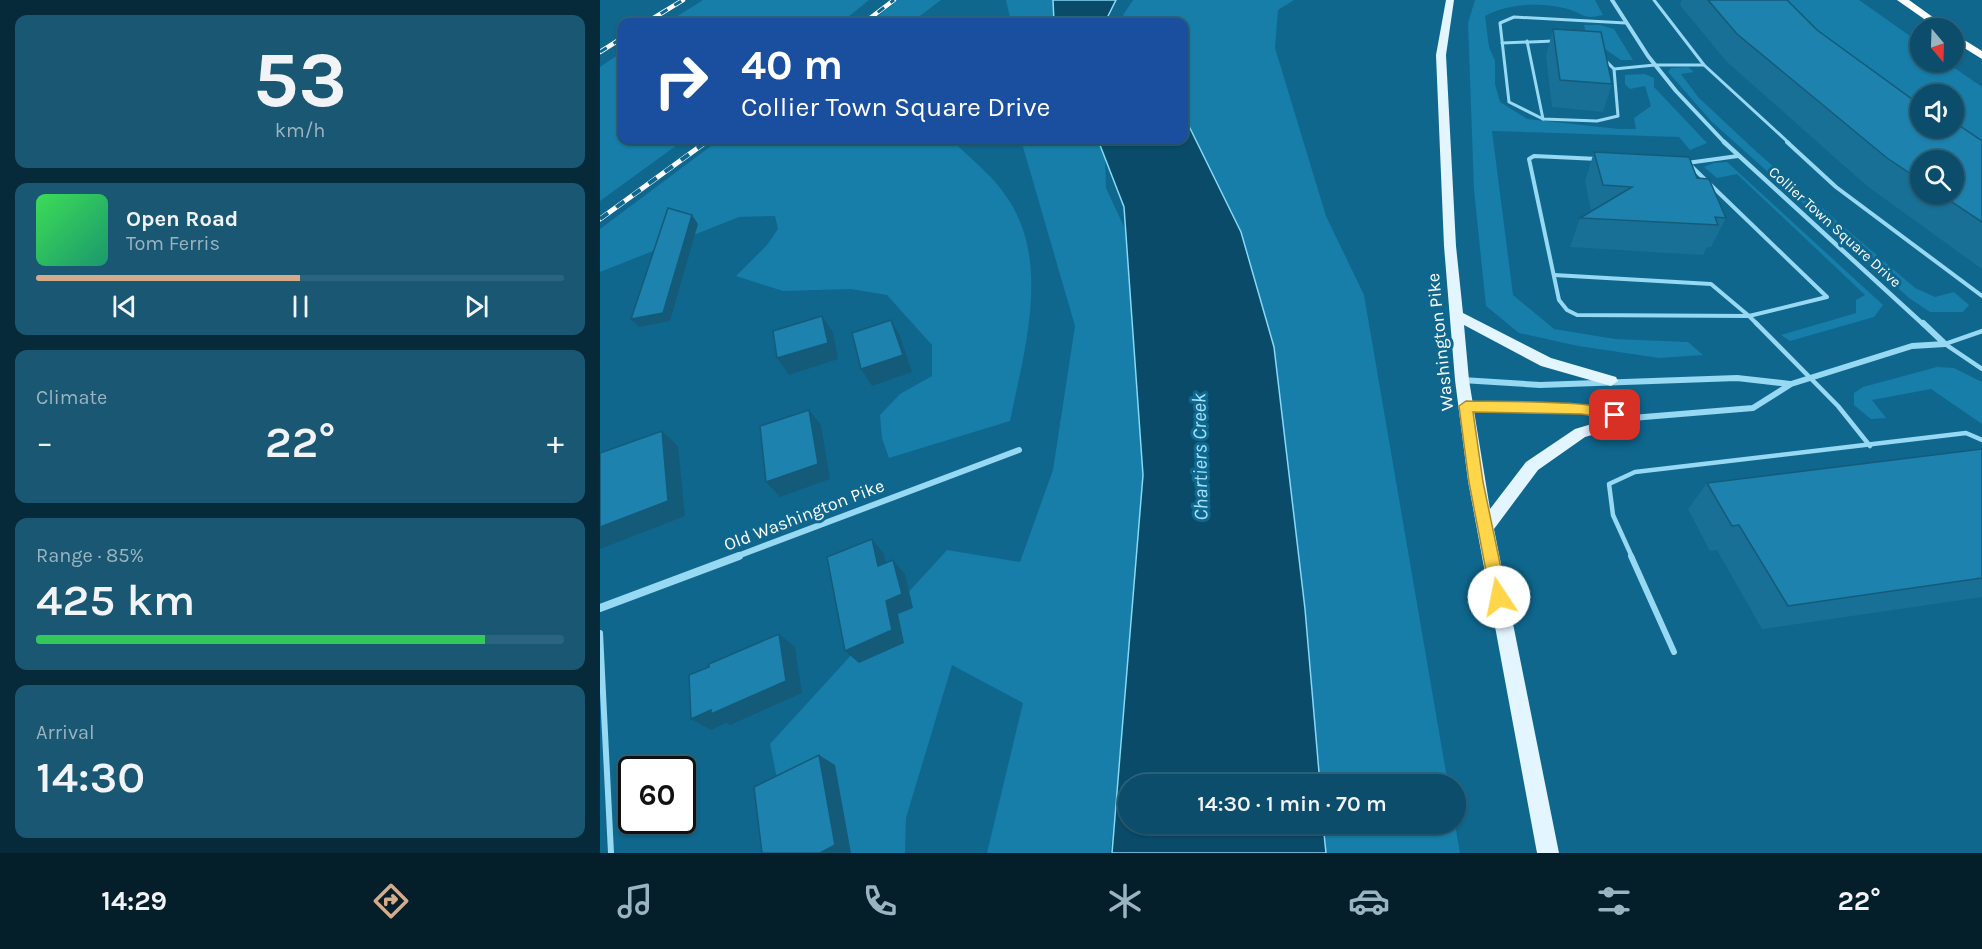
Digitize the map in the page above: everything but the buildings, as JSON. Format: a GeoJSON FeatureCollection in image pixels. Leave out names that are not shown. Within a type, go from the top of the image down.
{"type":"FeatureCollection","features":[{"type":"Feature","properties":{"kind":"highway"},"geometry":{"type":"LineString","coordinates":[[1902,0],[1928,18]]}},
{"type":"Feature","properties":{"kind":"highway"},"geometry":{"type":"LineString","coordinates":[[1964,44],[1982,56]]}},
{"type":"Feature","properties":{"kind":"main road","name":"Washington Pike"},"geometry":{"type":"LineString","coordinates":[[1450,0],[1441,55],[1450,246],[1461,380],[1485,527],[1548,853]]}},
{"type":"Feature","properties":{"kind":"main road"},"geometry":{"type":"LineString","coordinates":[[1456,315],[1546,362],[1611,381]]}},
{"type":"Feature","properties":{"kind":"main road"},"geometry":{"type":"LineString","coordinates":[[1485,527],[1532,466],[1580,434],[1632,418]]}},
{"type":"Feature","properties":{"kind":"street","name":"Collier Town Square Drive"},"geometry":{"type":"LineString","coordinates":[[1612,0],[1655,65],[1676,91],[1738,156],[1805,214],[1945,344]]}},
{"type":"Feature","properties":{"kind":"street"},"geometry":{"type":"LineString","coordinates":[[1466,406],[1582,409],[1632,418],[1753,408],[1791,384],[1912,346],[1945,344]]}},
{"type":"Feature","properties":{"kind":"street"},"geometry":{"type":"LineString","coordinates":[[1461,380],[1540,385],[1737,378],[1791,384]]}},
{"type":"Feature","properties":{"kind":"street","name":"Old Washington Pike"},"geometry":{"type":"LineString","coordinates":[[600,608],[1019,450]]}},
{"type":"Feature","properties":{"kind":"lane"},"geometry":{"type":"LineString","coordinates":[[1654,0],[1704,64],[1836,187],[1982,296]]}},
{"type":"Feature","properties":{"kind":"lane"},"geometry":{"type":"LineString","coordinates":[[1600,54],[1614,69],[1618,116],[1597,121],[1543,119],[1509,102],[1500,23],[1514,17],[1626,23]]}},
{"type":"Feature","properties":{"kind":"lane"},"geometry":{"type":"LineString","coordinates":[[1527,41],[1543,119]]}},
{"type":"Feature","properties":{"kind":"lane"},"geometry":{"type":"LineString","coordinates":[[1503,43],[1560,41]]}},
{"type":"Feature","properties":{"kind":"lane"},"geometry":{"type":"LineString","coordinates":[[1614,69],[1704,64]]}},
{"type":"Feature","properties":{"kind":"lane"},"geometry":{"type":"LineString","coordinates":[[1600,159],[1534,156],[1529,159],[1559,300],[1567,310],[1577,315],[1749,316],[1827,297],[1688,163]]}},
{"type":"Feature","properties":{"kind":"lane"},"geometry":{"type":"LineString","coordinates":[[1677,163],[1738,156]]}},
{"type":"Feature","properties":{"kind":"lane"},"geometry":{"type":"LineString","coordinates":[[1554,275],[1711,284],[1749,316],[1810,378],[1870,446]]}},
{"type":"Feature","properties":{"kind":"lane"},"geometry":{"type":"LineString","coordinates":[[1945,344],[1982,331]]}},
{"type":"Feature","properties":{"kind":"lane"},"geometry":{"type":"LineString","coordinates":[[1945,344],[1982,369]]}},
{"type":"Feature","properties":{"kind":"lane"},"geometry":{"type":"LineString","coordinates":[[1674,652],[1613,515],[1609,484],[1635,472],[1966,433],[1982,440]]}},
{"type":"Feature","properties":{"kind":"lane"},"geometry":{"type":"LineString","coordinates":[[600,633],[611,853]]}},
{"type":"Feature","properties":{"kind":"shaded area"},"geometry":{"type":"Polygon","coordinates":[[[703,0],[869,0],[847,18],[674,18],[703,0]]]}},
{"type":"Feature","properties":{"kind":"shaded area"},"geometry":{"type":"Polygon","coordinates":[[[898,0],[941,0],[917,18],[876,18],[898,0]]]}},
{"type":"Feature","properties":{"kind":"shaded area"},"geometry":{"type":"Polygon","coordinates":[[[1006,0],[1053,0],[1054,18],[1010,18],[1006,0]]]}},
{"type":"Feature","properties":{"kind":"shaded area"},"geometry":{"type":"Polygon","coordinates":[[[1133,0],[1294,0],[1278,10],[1275,48],[1326,216],[1364,295],[1446,774],[1319,774],[1305,609],[1274,347],[1241,232],[1188,124],[1188,18],[1125,18],[1123,15],[1133,0]]]}},
{"type":"Feature","properties":{"kind":"shaded area"},"geometry":{"type":"Polygon","coordinates":[[[1475,0],[1595,0],[1603,15],[1587,17],[1568,9],[1547,5],[1525,5],[1504,8],[1485,16],[1489,47],[1495,61],[1495,84],[1500,102],[1527,119],[1636,129],[1634,118],[1651,106],[1645,86],[1630,89],[1625,84],[1625,75],[1645,74],[1654,78],[1654,87],[1707,143],[1690,150],[1679,137],[1492,131],[1513,295],[1554,329],[1615,339],[1688,342],[1703,355],[1659,358],[1578,346],[1519,333],[1486,306],[1474,190],[1468,23],[1475,0]]]}},
{"type":"Feature","properties":{"kind":"shaded area"},"geometry":{"type":"Polygon","coordinates":[[[1776,0],[1859,0],[1910,36],[1910,72],[1960,72],[1982,87],[1982,153],[1964,137],[1964,84],[1910,84],[1910,104],[1776,0]]]}},
{"type":"Feature","properties":{"kind":"shaded area"},"geometry":{"type":"Polygon","coordinates":[[[1584,25],[1600,25],[1614,29],[1633,60],[1621,60],[1587,37],[1584,25]]]}},
{"type":"Feature","properties":{"kind":"shaded area"},"geometry":{"type":"Polygon","coordinates":[[[618,55],[618,144],[678,144],[600,201],[600,67],[618,55]]]}},
{"type":"Feature","properties":{"kind":"shaded area"},"geometry":{"type":"Polygon","coordinates":[[[1688,67],[1694,72],[1681,74],[1698,97],[1759,154],[1915,288],[1935,297],[1954,292],[1969,305],[1963,312],[1930,312],[1909,298],[1712,122],[1668,72],[1671,68],[1688,67]]]}},
{"type":"Feature","properties":{"kind":"shaded area"},"geometry":{"type":"Polygon","coordinates":[[[714,144],[762,144],[760,146],[766,144],[956,144],[982,168],[1008,199],[1021,224],[1028,251],[1031,279],[1027,337],[1010,421],[889,458],[882,438],[880,415],[900,394],[932,376],[932,345],[887,295],[851,289],[783,291],[736,276],[767,245],[778,229],[775,216],[739,217],[600,272],[600,229],[714,144]]]}},
{"type":"Feature","properties":{"kind":"shaded area"},"geometry":{"type":"Polygon","coordinates":[[[1022,144],[1100,144],[1105,157],[1106,188],[1125,229],[1143,475],[1110,853],[987,853],[1023,703],[952,665],[906,818],[905,853],[792,853],[770,744],[947,550],[1020,562],[1053,470],[1075,326],[1022,144]]]}},
{"type":"Feature","properties":{"kind":"shaded area"},"geometry":{"type":"Polygon","coordinates":[[[1727,162],[1883,305],[1874,317],[1790,341],[1781,335],[1856,313],[1856,300],[1865,295],[1737,174],[1717,178],[1704,167],[1727,162]]]}},
{"type":"Feature","properties":{"kind":"shaded area"},"geometry":{"type":"Polygon","coordinates":[[[1937,367],[1954,368],[1982,382],[1982,424],[1931,389],[1872,400],[1886,418],[1871,419],[1854,405],[1854,393],[1863,387],[1937,367]]]}},
{"type":"Feature","properties":{"kind":"shaded area"},"geometry":{"type":"Polygon","coordinates":[[[1324,834],[1457,834],[1460,853],[1326,853],[1324,834]]]}},
{"type":"Feature","properties":{"kind":"water"},"geometry":{"type":"Polygon","coordinates":[[[1053,0],[1116,0],[1107,18],[1054,18],[1053,0]]]}},
{"type":"Feature","properties":{"kind":"water","name":"Chartiers Creek"},"geometry":{"type":"Polygon","coordinates":[[[1188,124],[1241,232],[1274,347],[1305,609],[1319,774],[1118,774],[1143,475],[1124,207],[1100,144],[1188,144],[1188,124]]]}},
{"type":"Feature","properties":{"kind":"water"},"geometry":{"type":"Polygon","coordinates":[[[1118,780],[1118,834],[1324,834],[1326,853],[1112,853],[1118,780]]]}},
{"type":"Feature","properties":{"kind":"railway"},"geometry":{"type":"LineString","coordinates":[[654,18],[683,0]]}},
{"type":"Feature","properties":{"kind":"railway"},"geometry":{"type":"LineString","coordinates":[[870,18],[894,0]]}},
{"type":"Feature","properties":{"kind":"railway"},"geometry":{"type":"LineString","coordinates":[[600,52],[618,41]]}},
{"type":"Feature","properties":{"kind":"railway"},"geometry":{"type":"LineString","coordinates":[[600,219],[703,144]]}},
{"type":"Feature","properties":{"kind":"route"},"geometry":{"type":"LineString","coordinates":[[1499,597],[1476,482],[1466,406],[1582,409],[1615,415]]}}]}
